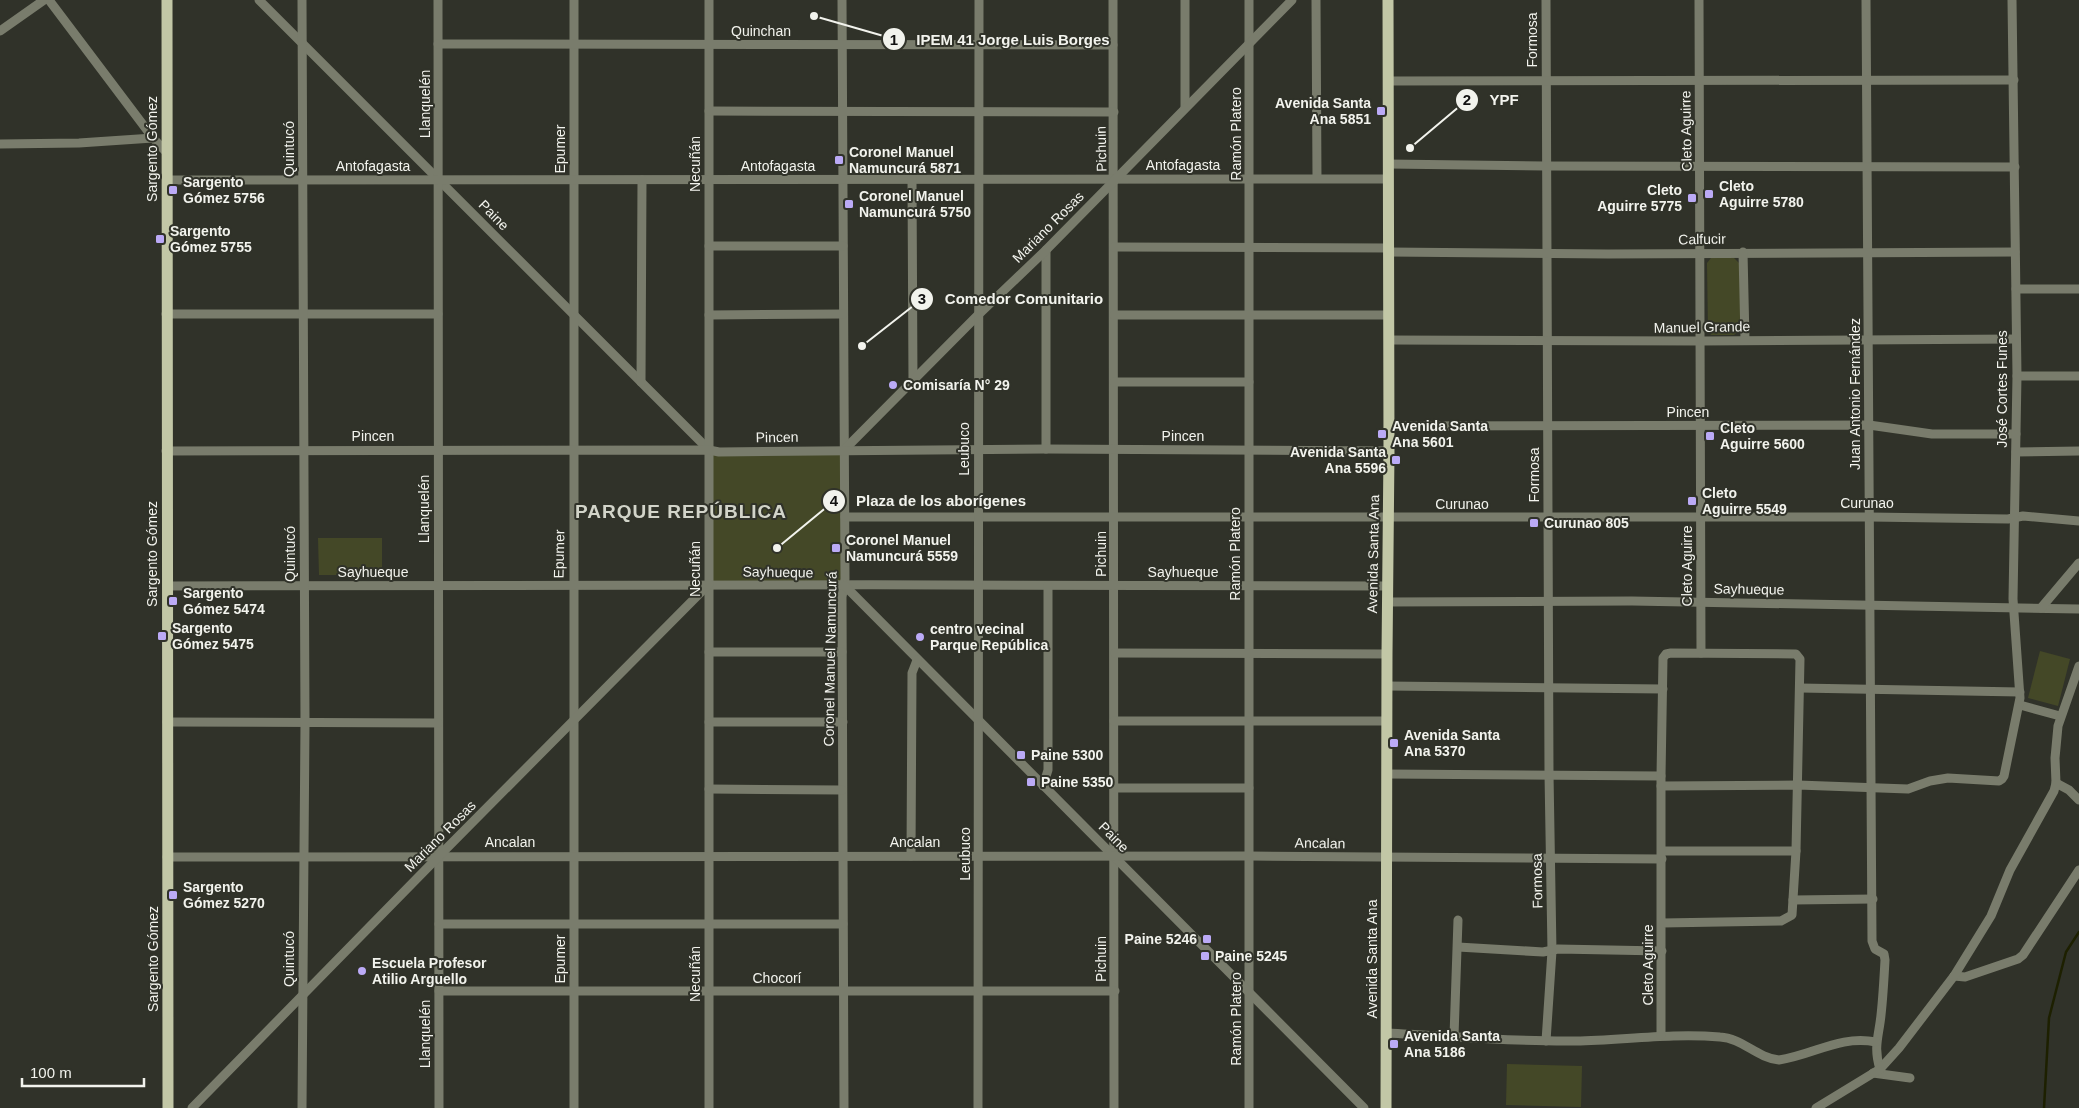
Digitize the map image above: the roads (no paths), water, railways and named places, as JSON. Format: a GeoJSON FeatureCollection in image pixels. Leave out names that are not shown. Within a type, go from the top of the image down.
{"type":"FeatureCollection","features":[{"type":"Feature","properties":{"kind":"main road","name":"Sargento Gómez"},"geometry":{"type":"LineString","coordinates":[[167,0],[168,1108]]}},
{"type":"Feature","properties":{"kind":"main road","name":"Avenida Santa Ana"},"geometry":{"type":"LineString","coordinates":[[1386,1108],[1388,858],[1386,721],[1389,517],[1388,0]]}},
{"type":"Feature","properties":{"kind":"street"},"geometry":{"type":"LineString","coordinates":[[0,31],[44,0]]}},
{"type":"Feature","properties":{"kind":"street"},"geometry":{"type":"LineString","coordinates":[[49,0],[153,138],[167,153]]}},
{"type":"Feature","properties":{"kind":"street","name":"Paine"},"geometry":{"type":"LineString","coordinates":[[259,0],[709,450]]}},
{"type":"Feature","properties":{"kind":"street","name":"Quintucó"},"geometry":{"type":"LineString","coordinates":[[302,0],[305,723],[302,1108]]}},
{"type":"Feature","properties":{"kind":"street","name":"Llanquelén"},"geometry":{"type":"LineString","coordinates":[[438,0],[437,585],[439,1108]]}},
{"type":"Feature","properties":{"kind":"street","name":"Epumer"},"geometry":{"type":"LineString","coordinates":[[574,0],[574,1108]]}},
{"type":"Feature","properties":{"kind":"street","name":"Necuñán"},"geometry":{"type":"LineString","coordinates":[[709,0],[709,1108]]}},
{"type":"Feature","properties":{"kind":"street","name":"Coronel Manuel Namuncurá"},"geometry":{"type":"LineString","coordinates":[[842,0],[845,517],[845,586],[842,597],[844,1108]]}},
{"type":"Feature","properties":{"kind":"street","name":"Leubuco"},"geometry":{"type":"LineString","coordinates":[[978,1108],[979,0]]}},
{"type":"Feature","properties":{"kind":"street","name":"Pichuin"},"geometry":{"type":"LineString","coordinates":[[1113,0],[1115,178],[1114,1108]]}},
{"type":"Feature","properties":{"kind":"street"},"geometry":{"type":"LineString","coordinates":[[1185,0],[1185,107]]}},
{"type":"Feature","properties":{"kind":"street","name":"Ramón Platero"},"geometry":{"type":"LineString","coordinates":[[1249,0],[1250,1108]]}},
{"type":"Feature","properties":{"kind":"street","name":"Mariano Rosas"},"geometry":{"type":"LineString","coordinates":[[844,450],[978,315],[1046,250],[1292,0]]}},
{"type":"Feature","properties":{"kind":"street"},"geometry":{"type":"LineString","coordinates":[[1316,0],[1317,178]]}},
{"type":"Feature","properties":{"kind":"street","name":"Formosa"},"geometry":{"type":"LineString","coordinates":[[1546,0],[1545,166],[1552,951],[1546,1041]]}},
{"type":"Feature","properties":{"kind":"street","name":"Cleto Aguirre"},"geometry":{"type":"LineString","coordinates":[[1661,1036],[1663,658],[1671,652],[1701,653],[1700,0]]}},
{"type":"Feature","properties":{"kind":"street","name":"Juan Antonio Fernández"},"geometry":{"type":"LineString","coordinates":[[1866,0],[1865,80],[1869,340],[1872,941],[1875,949],[1884,954],[1885,960],[1880,1020],[1876,1042],[1876,1071]]}},
{"type":"Feature","properties":{"kind":"street","name":"José Cortes Funes"},"geometry":{"type":"LineString","coordinates":[[1872,788],[1908,789],[1938,779],[1999,780],[2004,776],[2020,705],[2013,607],[2012,538],[2015,517],[2016,289],[2012,0]]}},
{"type":"Feature","properties":{"kind":"street","name":"Quinchan"},"geometry":{"type":"LineString","coordinates":[[438,44],[1113,45]]}},
{"type":"Feature","properties":{"kind":"street"},"geometry":{"type":"LineString","coordinates":[[1389,81],[2014,80]]}},
{"type":"Feature","properties":{"kind":"street"},"geometry":{"type":"LineString","coordinates":[[709,112],[1114,112]]}},
{"type":"Feature","properties":{"kind":"street"},"geometry":{"type":"LineString","coordinates":[[0,144],[79,143],[153,138]]}},
{"type":"Feature","properties":{"kind":"street"},"geometry":{"type":"LineString","coordinates":[[1388,164],[2015,167]]}},
{"type":"Feature","properties":{"kind":"street","name":"Antofagasta"},"geometry":{"type":"LineString","coordinates":[[167,180],[1388,179]]}},
{"type":"Feature","properties":{"kind":"street"},"geometry":{"type":"LineString","coordinates":[[641,382],[642,180]]}},
{"type":"Feature","properties":{"kind":"street"},"geometry":{"type":"LineString","coordinates":[[912,180],[912,382]]}},
{"type":"Feature","properties":{"kind":"street"},"geometry":{"type":"LineString","coordinates":[[709,246],[843,246]]}},
{"type":"Feature","properties":{"kind":"street","name":"Calfucir"},"geometry":{"type":"LineString","coordinates":[[1114,247],[1250,247],[1608,254],[1701,252],[2015,252]]}},
{"type":"Feature","properties":{"kind":"street"},"geometry":{"type":"LineString","coordinates":[[1046,250],[1046,449]]}},
{"type":"Feature","properties":{"kind":"street"},"geometry":{"type":"LineString","coordinates":[[1743,252],[1745,340]]}},
{"type":"Feature","properties":{"kind":"street"},"geometry":{"type":"LineString","coordinates":[[2016,289],[2079,289]]}},
{"type":"Feature","properties":{"kind":"street"},"geometry":{"type":"LineString","coordinates":[[166,314],[438,314]]}},
{"type":"Feature","properties":{"kind":"street"},"geometry":{"type":"LineString","coordinates":[[709,315],[843,314]]}},
{"type":"Feature","properties":{"kind":"street"},"geometry":{"type":"LineString","coordinates":[[1114,315],[1389,315]]}},
{"type":"Feature","properties":{"kind":"street","name":"Manuel Grande"},"geometry":{"type":"LineString","coordinates":[[1389,340],[2016,339]]}},
{"type":"Feature","properties":{"kind":"street"},"geometry":{"type":"LineString","coordinates":[[2016,376],[2079,376]]}},
{"type":"Feature","properties":{"kind":"street"},"geometry":{"type":"LineString","coordinates":[[1114,382],[1249,382]]}},
{"type":"Feature","properties":{"kind":"street","name":"Pincen"},"geometry":{"type":"LineString","coordinates":[[1389,426],[1869,425],[1932,434],[2016,434]]}},
{"type":"Feature","properties":{"kind":"street","name":"Pincen"},"geometry":{"type":"LineString","coordinates":[[166,451],[709,450],[719,452],[1046,449],[1389,451]]}},
{"type":"Feature","properties":{"kind":"street"},"geometry":{"type":"LineString","coordinates":[[2016,452],[2079,451]]}},
{"type":"Feature","properties":{"kind":"street","name":"Curunao"},"geometry":{"type":"LineString","coordinates":[[845,517],[1870,517],[2008,519],[2015,517],[2079,521]]}},
{"type":"Feature","properties":{"kind":"street"},"geometry":{"type":"LineString","coordinates":[[2041,608],[2079,563]]}},
{"type":"Feature","properties":{"kind":"street","name":"Mariano Rosas"},"geometry":{"type":"LineString","coordinates":[[192,1108],[302,994],[709,584]]}},
{"type":"Feature","properties":{"kind":"street","name":"Sayhueque"},"geometry":{"type":"LineString","coordinates":[[167,586],[709,584],[845,586],[1388,586]]}},
{"type":"Feature","properties":{"kind":"street","name":"Paine"},"geometry":{"type":"LineString","coordinates":[[845,586],[1364,1108]]}},
{"type":"Feature","properties":{"kind":"street"},"geometry":{"type":"LineString","coordinates":[[1043,786],[1048,770],[1048,586]]}},
{"type":"Feature","properties":{"kind":"street","name":"Sayhueque"},"geometry":{"type":"LineString","coordinates":[[1388,602],[1701,602],[2079,609]]}},
{"type":"Feature","properties":{"kind":"street"},"geometry":{"type":"LineString","coordinates":[[709,652],[842,652]]}},
{"type":"Feature","properties":{"kind":"street"},"geometry":{"type":"LineString","coordinates":[[1115,653],[1387,654]]}},
{"type":"Feature","properties":{"kind":"street"},"geometry":{"type":"LineString","coordinates":[[1662,923],[1781,921],[1792,915],[1796,851],[1800,659],[1796,654],[1701,653]]}},
{"type":"Feature","properties":{"kind":"street"},"geometry":{"type":"LineString","coordinates":[[911,856],[912,673],[917,660]]}},
{"type":"Feature","properties":{"kind":"street"},"geometry":{"type":"LineString","coordinates":[[1816,1108],[1876,1071],[1899,1048],[1954,976],[1991,916],[2010,870],[2056,784],[2056,734],[2060,716],[2079,666]]}},
{"type":"Feature","properties":{"kind":"street"},"geometry":{"type":"LineString","coordinates":[[1387,686],[1662,689]]}},
{"type":"Feature","properties":{"kind":"street"},"geometry":{"type":"LineString","coordinates":[[1800,688],[2020,692]]}},
{"type":"Feature","properties":{"kind":"street"},"geometry":{"type":"LineString","coordinates":[[2020,705],[2060,716]]}},
{"type":"Feature","properties":{"kind":"street"},"geometry":{"type":"LineString","coordinates":[[1114,721],[1386,721]]}},
{"type":"Feature","properties":{"kind":"street"},"geometry":{"type":"LineString","coordinates":[[167,722],[438,723]]}},
{"type":"Feature","properties":{"kind":"street"},"geometry":{"type":"LineString","coordinates":[[709,722],[843,722]]}},
{"type":"Feature","properties":{"kind":"street"},"geometry":{"type":"LineString","coordinates":[[1387,774],[1549,774],[1661,781],[1872,788]]}},
{"type":"Feature","properties":{"kind":"street"},"geometry":{"type":"LineString","coordinates":[[2056,784],[2069,790],[2079,800]]}},
{"type":"Feature","properties":{"kind":"street"},"geometry":{"type":"LineString","coordinates":[[1114,788],[1249,788]]}},
{"type":"Feature","properties":{"kind":"street"},"geometry":{"type":"LineString","coordinates":[[709,789],[842,790]]}},
{"type":"Feature","properties":{"kind":"street","name":"Ancalan"},"geometry":{"type":"LineString","coordinates":[[167,857],[1250,856],[1551,860],[1796,851]]}},
{"type":"Feature","properties":{"kind":"street"},"geometry":{"type":"LineString","coordinates":[[1954,976],[1966,977],[2018,959],[2023,955],[2079,870]]}},
{"type":"Feature","properties":{"kind":"street"},"geometry":{"type":"LineString","coordinates":[[1793,900],[1873,899]]}},
{"type":"Feature","properties":{"kind":"street"},"geometry":{"type":"LineString","coordinates":[[1454,1036],[1458,920]]}},
{"type":"Feature","properties":{"kind":"street"},"geometry":{"type":"LineString","coordinates":[[439,924],[843,924]]}},
{"type":"Feature","properties":{"kind":"street"},"geometry":{"type":"LineString","coordinates":[[1458,947],[1543,952],[1662,951]]}},
{"type":"Feature","properties":{"kind":"street","name":"Chocorí"},"geometry":{"type":"LineString","coordinates":[[439,991],[1114,991]]}},
{"type":"Feature","properties":{"kind":"street"},"geometry":{"type":"LineString","coordinates":[[1387,1033],[1546,1041],[1661,1036],[1729,1038],[1768,1058],[1779,1060],[1844,1042],[1857,1040],[1876,1042]]}},
{"type":"Feature","properties":{"kind":"street"},"geometry":{"type":"LineString","coordinates":[[1876,1071],[1910,1078]]}},
{"type":"Feature","properties":{"kind":"waterway"},"geometry":{"type":"LineString","coordinates":[[2044,1108],[2049,1018],[2066,952],[2079,932]]}},
{"type":"Feature","properties":{"kind":"place","name":"IPEM 41 Jorge Luis Borges"},"geometry":{"type":"Point","coordinates":[814,16]}},
{"type":"Feature","properties":{"kind":"place","name":"Avenida Santa Ana 5851"},"geometry":{"type":"Point","coordinates":[1381,111]}},
{"type":"Feature","properties":{"kind":"place","name":"YPF"},"geometry":{"type":"Point","coordinates":[1410,148]}},
{"type":"Feature","properties":{"kind":"place","name":"Coronel Manuel Namuncurá 5871"},"geometry":{"type":"Point","coordinates":[839,160]}},
{"type":"Feature","properties":{"kind":"place","name":"Sargento Gómez 5756"},"geometry":{"type":"Point","coordinates":[173,190]}},
{"type":"Feature","properties":{"kind":"place","name":"Cleto Aguirre 5780"},"geometry":{"type":"Point","coordinates":[1709,194]}},
{"type":"Feature","properties":{"kind":"place","name":"Cleto Aguirre 5775"},"geometry":{"type":"Point","coordinates":[1692,198]}},
{"type":"Feature","properties":{"kind":"place","name":"Coronel Manuel Namuncurá 5750"},"geometry":{"type":"Point","coordinates":[849,204]}},
{"type":"Feature","properties":{"kind":"place","name":"Sargento Gómez 5755"},"geometry":{"type":"Point","coordinates":[160,239]}},
{"type":"Feature","properties":{"kind":"place","name":"Comedor Comunitario"},"geometry":{"type":"Point","coordinates":[862,346]}},
{"type":"Feature","properties":{"kind":"place","name":"Comisaría N° 29"},"geometry":{"type":"Point","coordinates":[893,385]}},
{"type":"Feature","properties":{"kind":"place","name":"Avenida Santa Ana 5601"},"geometry":{"type":"Point","coordinates":[1382,434]}},
{"type":"Feature","properties":{"kind":"place","name":"Cleto Aguirre 5600"},"geometry":{"type":"Point","coordinates":[1710,436]}},
{"type":"Feature","properties":{"kind":"place","name":"Avenida Santa Ana 5596"},"geometry":{"type":"Point","coordinates":[1396,460]}},
{"type":"Feature","properties":{"kind":"place","name":"Cleto Aguirre 5549"},"geometry":{"type":"Point","coordinates":[1692,501]}},
{"type":"Feature","properties":{"kind":"place","name":"Curunao 805"},"geometry":{"type":"Point","coordinates":[1534,523]}},
{"type":"Feature","properties":{"kind":"place","name":"Plaza de los aborígenes"},"geometry":{"type":"Point","coordinates":[777,548]}},
{"type":"Feature","properties":{"kind":"place","name":"Coronel Manuel Namuncurá 5559"},"geometry":{"type":"Point","coordinates":[836,548]}},
{"type":"Feature","properties":{"kind":"place","name":"Sargento Gómez 5474"},"geometry":{"type":"Point","coordinates":[173,601]}},
{"type":"Feature","properties":{"kind":"place","name":"Sargento Gómez 5475"},"geometry":{"type":"Point","coordinates":[162,636]}},
{"type":"Feature","properties":{"kind":"place","name":"centro vecinal Parque República"},"geometry":{"type":"Point","coordinates":[920,637]}},
{"type":"Feature","properties":{"kind":"place","name":"Avenida Santa Ana 5370"},"geometry":{"type":"Point","coordinates":[1394,743]}},
{"type":"Feature","properties":{"kind":"place","name":"Paine 5300"},"geometry":{"type":"Point","coordinates":[1021,755]}},
{"type":"Feature","properties":{"kind":"place","name":"Paine 5350"},"geometry":{"type":"Point","coordinates":[1031,782]}},
{"type":"Feature","properties":{"kind":"place","name":"Sargento Gómez 5270"},"geometry":{"type":"Point","coordinates":[173,895]}},
{"type":"Feature","properties":{"kind":"place","name":"Paine 5246"},"geometry":{"type":"Point","coordinates":[1207,939]}},
{"type":"Feature","properties":{"kind":"place","name":"Paine 5245"},"geometry":{"type":"Point","coordinates":[1205,956]}},
{"type":"Feature","properties":{"kind":"place","name":"Escuela Profesor Atilio Arguello"},"geometry":{"type":"Point","coordinates":[362,971]}},
{"type":"Feature","properties":{"kind":"place","name":"Avenida Santa Ana 5186"},"geometry":{"type":"Point","coordinates":[1394,1044]}},
{"type":"Feature","properties":{"kind":"district","name":"PARQUE REPÚBLICA"},"geometry":{"type":"Point","coordinates":[681,511]}}]}
